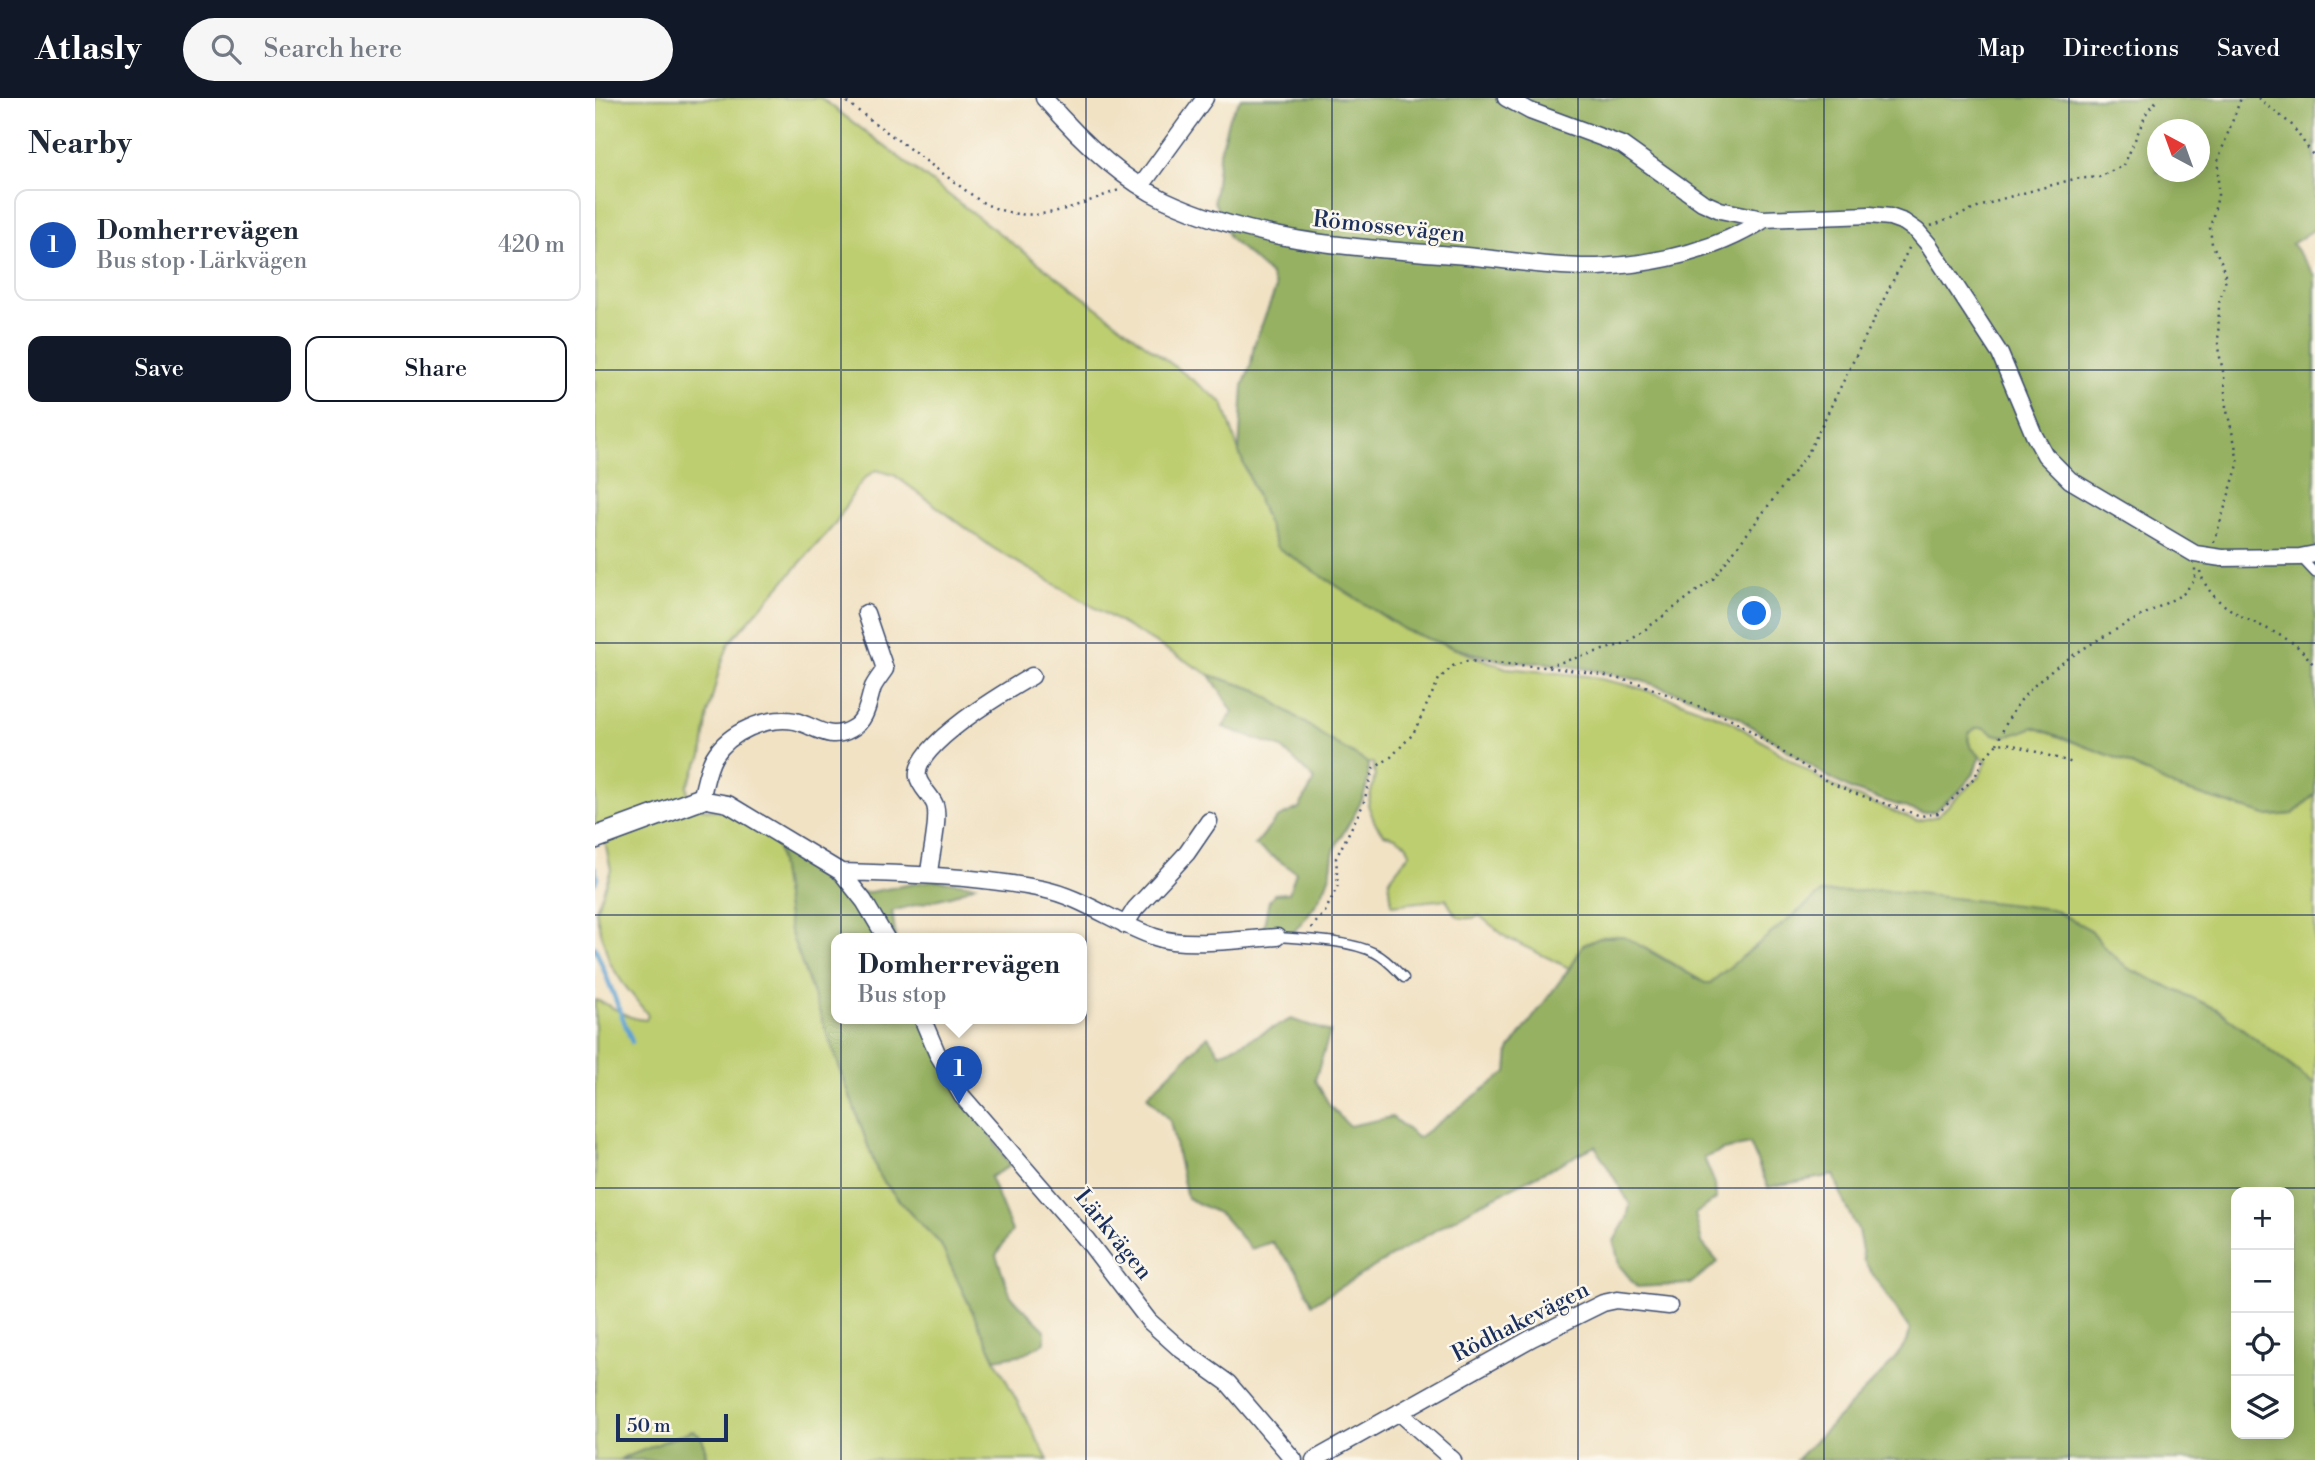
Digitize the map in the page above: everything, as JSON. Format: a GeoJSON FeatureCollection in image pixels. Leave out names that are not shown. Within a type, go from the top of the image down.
{"type":"FeatureCollection","features":[{"type":"Feature","properties":{"kind":"street","name":"Römossevägen"},"geometry":{"type":"LineString","coordinates":[[1044,98],[1079,136],[1137,184],[1161,199],[1240,228],[1289,238],[1542,264],[1597,267],[1685,254],[1742,234],[1765,219]]}},
{"type":"Feature","properties":{"kind":"street"},"geometry":{"type":"LineString","coordinates":[[1137,184],[1205,98]]}},
{"type":"Feature","properties":{"kind":"street"},"geometry":{"type":"LineString","coordinates":[[1506,98],[1530,111],[1622,145],[1702,202],[1720,210],[1765,219],[1870,215],[1904,222],[1917,231],[1948,273],[2000,354],[2045,455],[2070,480],[2202,556],[2307,555]]}},
{"type":"Feature","properties":{"kind":"street"},"geometry":{"type":"LineString","coordinates":[[701,799],[714,758],[723,746],[747,729],[782,720],[798,722],[829,735],[852,729],[865,715],[874,685],[885,669],[866,613]]}},
{"type":"Feature","properties":{"kind":"street"},"geometry":{"type":"LineString","coordinates":[[929,874],[937,816],[934,804],[918,776],[925,755],[934,744],[957,726],[1032,676]]}},
{"type":"Feature","properties":{"kind":"street"},"geometry":{"type":"LineString","coordinates":[[595,838],[701,799],[728,804],[841,872],[865,901],[883,933]]}},
{"type":"Feature","properties":{"kind":"street"},"geometry":{"type":"LineString","coordinates":[[1125,925],[1135,909],[1187,853],[1209,821]]}},
{"type":"Feature","properties":{"kind":"street"},"geometry":{"type":"LineString","coordinates":[[841,872],[929,874],[1045,889],[1158,939],[1182,942],[1277,937]]}},
{"type":"Feature","properties":{"kind":"street","name":"Lärkvägen"},"geometry":{"type":"LineString","coordinates":[[925,1024],[937,1053],[962,1096],[1087,1240],[1149,1321],[1179,1348],[1228,1383],[1294,1460]]}},
{"type":"Feature","properties":{"kind":"street","name":"Rödhakevägen"},"geometry":{"type":"LineString","coordinates":[[1314,1460],[1532,1338],[1602,1303],[1617,1300],[1669,1306]]}},
{"type":"Feature","properties":{"kind":"street"},"geometry":{"type":"LineString","coordinates":[[1399,1412],[1453,1460]]}},
{"type":"Feature","properties":{"kind":"lane"},"geometry":{"type":"LineString","coordinates":[[2307,555],[2315,573]]}},
{"type":"Feature","properties":{"kind":"lane"},"geometry":{"type":"LineString","coordinates":[[1277,937],[1355,947],[1374,953],[1390,963],[1405,978]]}},
{"type":"Feature","properties":{"kind":"path"},"geometry":{"type":"LineString","coordinates":[[841,98],[980,201],[1014,215],[1054,213],[1137,184]]}},
{"type":"Feature","properties":{"kind":"path"},"geometry":{"type":"LineString","coordinates":[[1545,667],[1627,643],[1713,579],[1808,453],[1917,231],[1998,200],[2074,179],[2099,177],[2124,165],[2147,112],[2159,98]]}},
{"type":"Feature","properties":{"kind":"path"},"geometry":{"type":"LineString","coordinates":[[1302,939],[1325,912],[1338,885],[1336,858],[1363,805],[1373,769],[1391,757],[1413,734],[1439,679],[1453,666],[1467,662],[1545,667],[1587,672],[1638,683],[1734,720],[1825,780],[1851,792],[1921,816],[1938,813],[1975,777],[1983,759],[1997,744],[2013,712],[2026,694],[2050,671],[2183,594],[2195,580],[2238,465],[2217,348],[2219,303],[2225,279],[2221,261],[2212,244],[2210,229],[2218,196],[2218,160],[2241,98]]}},
{"type":"Feature","properties":{"kind":"path"},"geometry":{"type":"LineString","coordinates":[[2258,98],[2291,124],[2315,158]]}},
{"type":"Feature","properties":{"kind":"path"},"geometry":{"type":"LineString","coordinates":[[2202,556],[2202,580],[2217,601],[2291,641],[2315,667]]}},
{"type":"Feature","properties":{"kind":"path"},"geometry":{"type":"LineString","coordinates":[[1997,744],[2007,743],[2073,763]]}},
{"type":"Feature","properties":{"kind":"green space"},"geometry":{"type":"Polygon","coordinates":[[[595,98],[821,98],[1223,403],[1239,452],[1277,547],[1405,630],[1506,668],[1587,676],[1636,687],[1684,703],[1732,722],[1825,782],[1917,821],[1937,816],[1978,778],[1987,761],[1969,742],[1969,732],[1976,728],[1985,728],[2003,736],[2033,727],[2122,760],[2174,787],[2269,816],[2293,814],[2315,794],[2315,1085],[2217,1009],[2129,969],[2106,949],[2091,930],[1821,893],[1711,983],[1705,983],[1643,946],[1583,945],[1569,968],[1507,938],[1480,916],[1458,916],[1446,899],[1392,905],[1389,880],[1410,853],[1406,844],[1384,834],[1375,823],[1368,805],[1375,776],[1373,763],[1368,763],[1325,737],[1257,690],[1210,675],[993,548],[894,475],[876,470],[864,479],[854,492],[836,523],[729,643],[708,714],[702,756],[687,786],[688,795],[703,809],[728,812],[777,841],[790,931],[879,1176],[940,1243],[995,1359],[1048,1460],[706,1460],[705,1445],[625,1456],[619,1460],[595,1460],[595,1000],[638,1019],[646,1020],[648,1015],[610,963],[596,910],[611,870],[605,842],[595,829],[595,98]]]}},
{"type":"Feature","properties":{"kind":"green space"},"geometry":{"type":"Polygon","coordinates":[[[1241,98],[2315,98],[2315,229],[2292,244],[2315,275],[2315,794],[2293,814],[2269,816],[2174,787],[2122,760],[2034,727],[2003,736],[1985,728],[1976,728],[1968,737],[1970,746],[1980,756],[1973,775],[1935,811],[1922,813],[1852,790],[1737,717],[1687,696],[1639,680],[1589,669],[1545,663],[1507,662],[1454,648],[1405,630],[1277,547],[1239,452],[1243,386],[1254,345],[1276,288],[1270,274],[1229,238],[1214,201],[1219,156],[1229,117],[1241,98]]]}},
{"type":"Feature","properties":{"kind":"green space"},"geometry":{"type":"Polygon","coordinates":[[[1210,675],[1257,690],[1368,763],[1367,786],[1334,850],[1326,886],[1313,908],[1291,935],[1262,934],[1269,901],[1274,894],[1289,893],[1296,872],[1255,845],[1277,818],[1299,808],[1315,780],[1282,748],[1223,727],[1233,712],[1210,675]]]}},
{"type":"Feature","properties":{"kind":"green space"},"geometry":{"type":"Polygon","coordinates":[[[777,841],[845,885],[851,892],[870,892],[934,880],[975,885],[954,895],[892,911],[895,933],[831,933],[831,1024],[926,1024],[934,1046],[1010,1166],[990,1177],[1012,1231],[996,1255],[1011,1296],[1045,1330],[1045,1342],[1024,1354],[995,1359],[940,1243],[879,1176],[790,931],[777,841]]]}},
{"type":"Feature","properties":{"kind":"green space"},"geometry":{"type":"Polygon","coordinates":[[[1881,890],[2052,909],[2091,930],[2106,949],[2129,969],[2217,1009],[2315,1085],[2315,1460],[1796,1460],[1889,1366],[1907,1342],[1910,1330],[1864,1261],[1858,1230],[1834,1175],[1768,1187],[1750,1144],[1723,1150],[1704,1158],[1715,1184],[1716,1199],[1695,1214],[1702,1243],[1718,1262],[1690,1284],[1637,1287],[1619,1265],[1614,1241],[1627,1218],[1630,1204],[1595,1146],[1478,1205],[1312,1304],[1297,1271],[1272,1242],[1251,1249],[1222,1215],[1187,1198],[1170,1121],[1147,1096],[1208,1036],[1220,1054],[1291,1019],[1330,1032],[1315,1080],[1330,1106],[1349,1126],[1392,1117],[1418,1138],[1507,1072],[1509,1050],[1574,962],[1583,945],[1602,937],[1623,936],[1705,983],[1710,983],[1821,893],[1881,890]]]}},
{"type":"Feature","properties":{"kind":"green space"},"geometry":{"type":"Polygon","coordinates":[[[692,1430],[702,1439],[706,1460],[619,1460],[692,1430]]]}},
{"type":"Feature","properties":{"kind":"waterway"},"geometry":{"type":"LineString","coordinates":[[595,868],[595,883]]}},
{"type":"Feature","properties":{"kind":"waterway"},"geometry":{"type":"LineString","coordinates":[[595,947],[632,1042]]}},
{"type":"Feature","properties":{"kind":"place","name":"Domherrevägen"},"geometry":{"type":"Point","coordinates":[959,1104]}}]}
